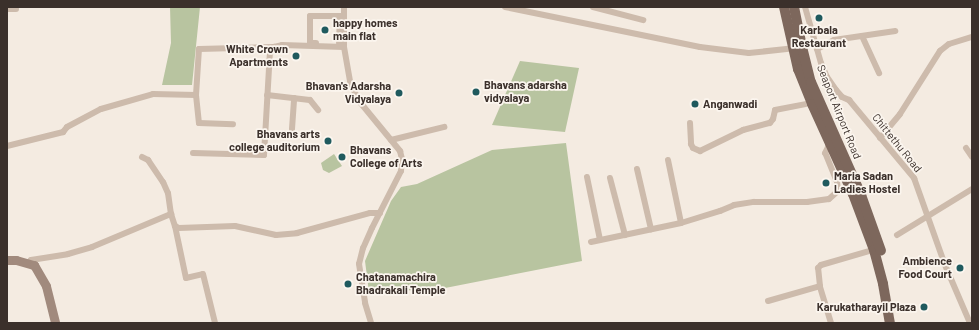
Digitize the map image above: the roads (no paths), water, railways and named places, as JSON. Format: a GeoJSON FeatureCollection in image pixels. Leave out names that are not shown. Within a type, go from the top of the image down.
{"type":"FeatureCollection","features":[{"type":"Feature","properties":{"kind":"main road"},"geometry":{"type":"LineString","coordinates":[[784,7],[797,48]]}},
{"type":"Feature","properties":{"kind":"main road","name":"Seaport Airport Road"},"geometry":{"type":"LineString","coordinates":[[794,7],[797,48],[834,144],[861,195],[877,248],[893,321]]}},
{"type":"Feature","properties":{"kind":"main road"},"geometry":{"type":"LineString","coordinates":[[7,260],[16,260],[34,265],[46,286],[55,323]]}},
{"type":"Feature","properties":{"kind":"street"},"geometry":{"type":"LineString","coordinates":[[342,44],[344,7]]}},
{"type":"Feature","properties":{"kind":"street"},"geometry":{"type":"LineString","coordinates":[[505,7],[700,47],[749,53],[797,48]]}},
{"type":"Feature","properties":{"kind":"street"},"geometry":{"type":"LineString","coordinates":[[592,7],[643,20]]}},
{"type":"Feature","properties":{"kind":"street","name":"Chittethu Road"},"geometry":{"type":"LineString","coordinates":[[805,7],[827,77],[842,97],[849,100],[914,178],[945,265],[970,323]]}},
{"type":"Feature","properties":{"kind":"street"},"geometry":{"type":"LineString","coordinates":[[7,9],[16,9]]}},
{"type":"Feature","properties":{"kind":"street"},"geometry":{"type":"LineString","coordinates":[[342,44],[310,43],[310,16],[340,16],[342,44],[350,82],[359,101],[400,151],[402,159],[401,171],[363,248],[359,264],[365,303],[371,323]]}},
{"type":"Feature","properties":{"kind":"street"},"geometry":{"type":"LineString","coordinates":[[817,49],[834,40],[895,31]]}},
{"type":"Feature","properties":{"kind":"street"},"geometry":{"type":"LineString","coordinates":[[862,36],[879,73]]}},
{"type":"Feature","properties":{"kind":"street"},"geometry":{"type":"LineString","coordinates":[[880,138],[900,114],[940,51],[949,44],[972,37]]}},
{"type":"Feature","properties":{"kind":"street"},"geometry":{"type":"LineString","coordinates":[[233,124],[199,123],[196,95],[199,49],[342,44]]}},
{"type":"Feature","properties":{"kind":"street"},"geometry":{"type":"LineString","coordinates":[[193,153],[264,155],[270,50],[274,47]]}},
{"type":"Feature","properties":{"kind":"street"},"geometry":{"type":"LineString","coordinates":[[7,146],[63,132],[67,127],[101,109],[153,94],[196,95]]}},
{"type":"Feature","properties":{"kind":"street"},"geometry":{"type":"LineString","coordinates":[[267,95],[310,100],[318,110]]}},
{"type":"Feature","properties":{"kind":"street"},"geometry":{"type":"LineString","coordinates":[[292,129],[294,98]]}},
{"type":"Feature","properties":{"kind":"street"},"geometry":{"type":"LineString","coordinates":[[690,123],[691,144],[693,148],[700,150],[743,130],[770,123],[773,120],[776,110],[805,104]]}},
{"type":"Feature","properties":{"kind":"street"},"geometry":{"type":"LineString","coordinates":[[391,140],[444,127]]}},
{"type":"Feature","properties":{"kind":"street"},"geometry":{"type":"LineString","coordinates":[[591,242],[681,223],[738,204],[807,202],[829,199],[836,194],[838,188],[825,153],[828,147],[834,144]]}},
{"type":"Feature","properties":{"kind":"street"},"geometry":{"type":"LineString","coordinates":[[966,148],[972,157]]}},
{"type":"Feature","properties":{"kind":"street"},"geometry":{"type":"LineString","coordinates":[[142,157],[148,160],[163,182],[168,193],[171,214],[186,278],[203,274],[215,323]]}},
{"type":"Feature","properties":{"kind":"street"},"geometry":{"type":"LineString","coordinates":[[668,160],[681,223]]}},
{"type":"Feature","properties":{"kind":"street"},"geometry":{"type":"LineString","coordinates":[[638,169],[651,230]]}},
{"type":"Feature","properties":{"kind":"street"},"geometry":{"type":"LineString","coordinates":[[587,177],[600,240]]}},
{"type":"Feature","properties":{"kind":"street"},"geometry":{"type":"LineString","coordinates":[[610,178],[625,235]]}},
{"type":"Feature","properties":{"kind":"street"},"geometry":{"type":"LineString","coordinates":[[897,235],[972,189]]}},
{"type":"Feature","properties":{"kind":"street"},"geometry":{"type":"LineString","coordinates":[[175,226],[184,228],[235,226],[276,235],[297,233],[370,213],[380,213]]}},
{"type":"Feature","properties":{"kind":"street"},"geometry":{"type":"LineString","coordinates":[[28,264],[31,260],[68,254],[92,247],[171,214]]}},
{"type":"Feature","properties":{"kind":"street"},"geometry":{"type":"LineString","coordinates":[[831,323],[820,286],[818,268],[821,265],[877,248]]}},
{"type":"Feature","properties":{"kind":"street"},"geometry":{"type":"LineString","coordinates":[[768,301],[820,286]]}},
{"type":"Feature","properties":{"kind":"place","name":"Karbala Restaurant"},"geometry":{"type":"Point","coordinates":[819,18]}},
{"type":"Feature","properties":{"kind":"place","name":"happy homes main flat"},"geometry":{"type":"Point","coordinates":[325,30]}},
{"type":"Feature","properties":{"kind":"place","name":"White Crown Apartments"},"geometry":{"type":"Point","coordinates":[296,56]}},
{"type":"Feature","properties":{"kind":"place","name":"Bhavans adarsha vidyalaya"},"geometry":{"type":"Point","coordinates":[476,92]}},
{"type":"Feature","properties":{"kind":"place","name":"Bhavan's Adarsha Vidyalaya"},"geometry":{"type":"Point","coordinates":[399,93]}},
{"type":"Feature","properties":{"kind":"place","name":"Anganwadi"},"geometry":{"type":"Point","coordinates":[695,104]}},
{"type":"Feature","properties":{"kind":"place","name":"Bhavans arts college auditorium"},"geometry":{"type":"Point","coordinates":[328,141]}},
{"type":"Feature","properties":{"kind":"place","name":"Bhavans College of Arts"},"geometry":{"type":"Point","coordinates":[342,157]}},
{"type":"Feature","properties":{"kind":"place","name":"Maria Sadan Ladies Hostel"},"geometry":{"type":"Point","coordinates":[826,183]}},
{"type":"Feature","properties":{"kind":"place","name":"Ambience Food Court"},"geometry":{"type":"Point","coordinates":[960,268]}},
{"type":"Feature","properties":{"kind":"place","name":"Chatanamachira Bhadrakali Temple"},"geometry":{"type":"Point","coordinates":[348,284]}},
{"type":"Feature","properties":{"kind":"place","name":"Karukatharayil Plaza"},"geometry":{"type":"Point","coordinates":[924,307]}}]}
